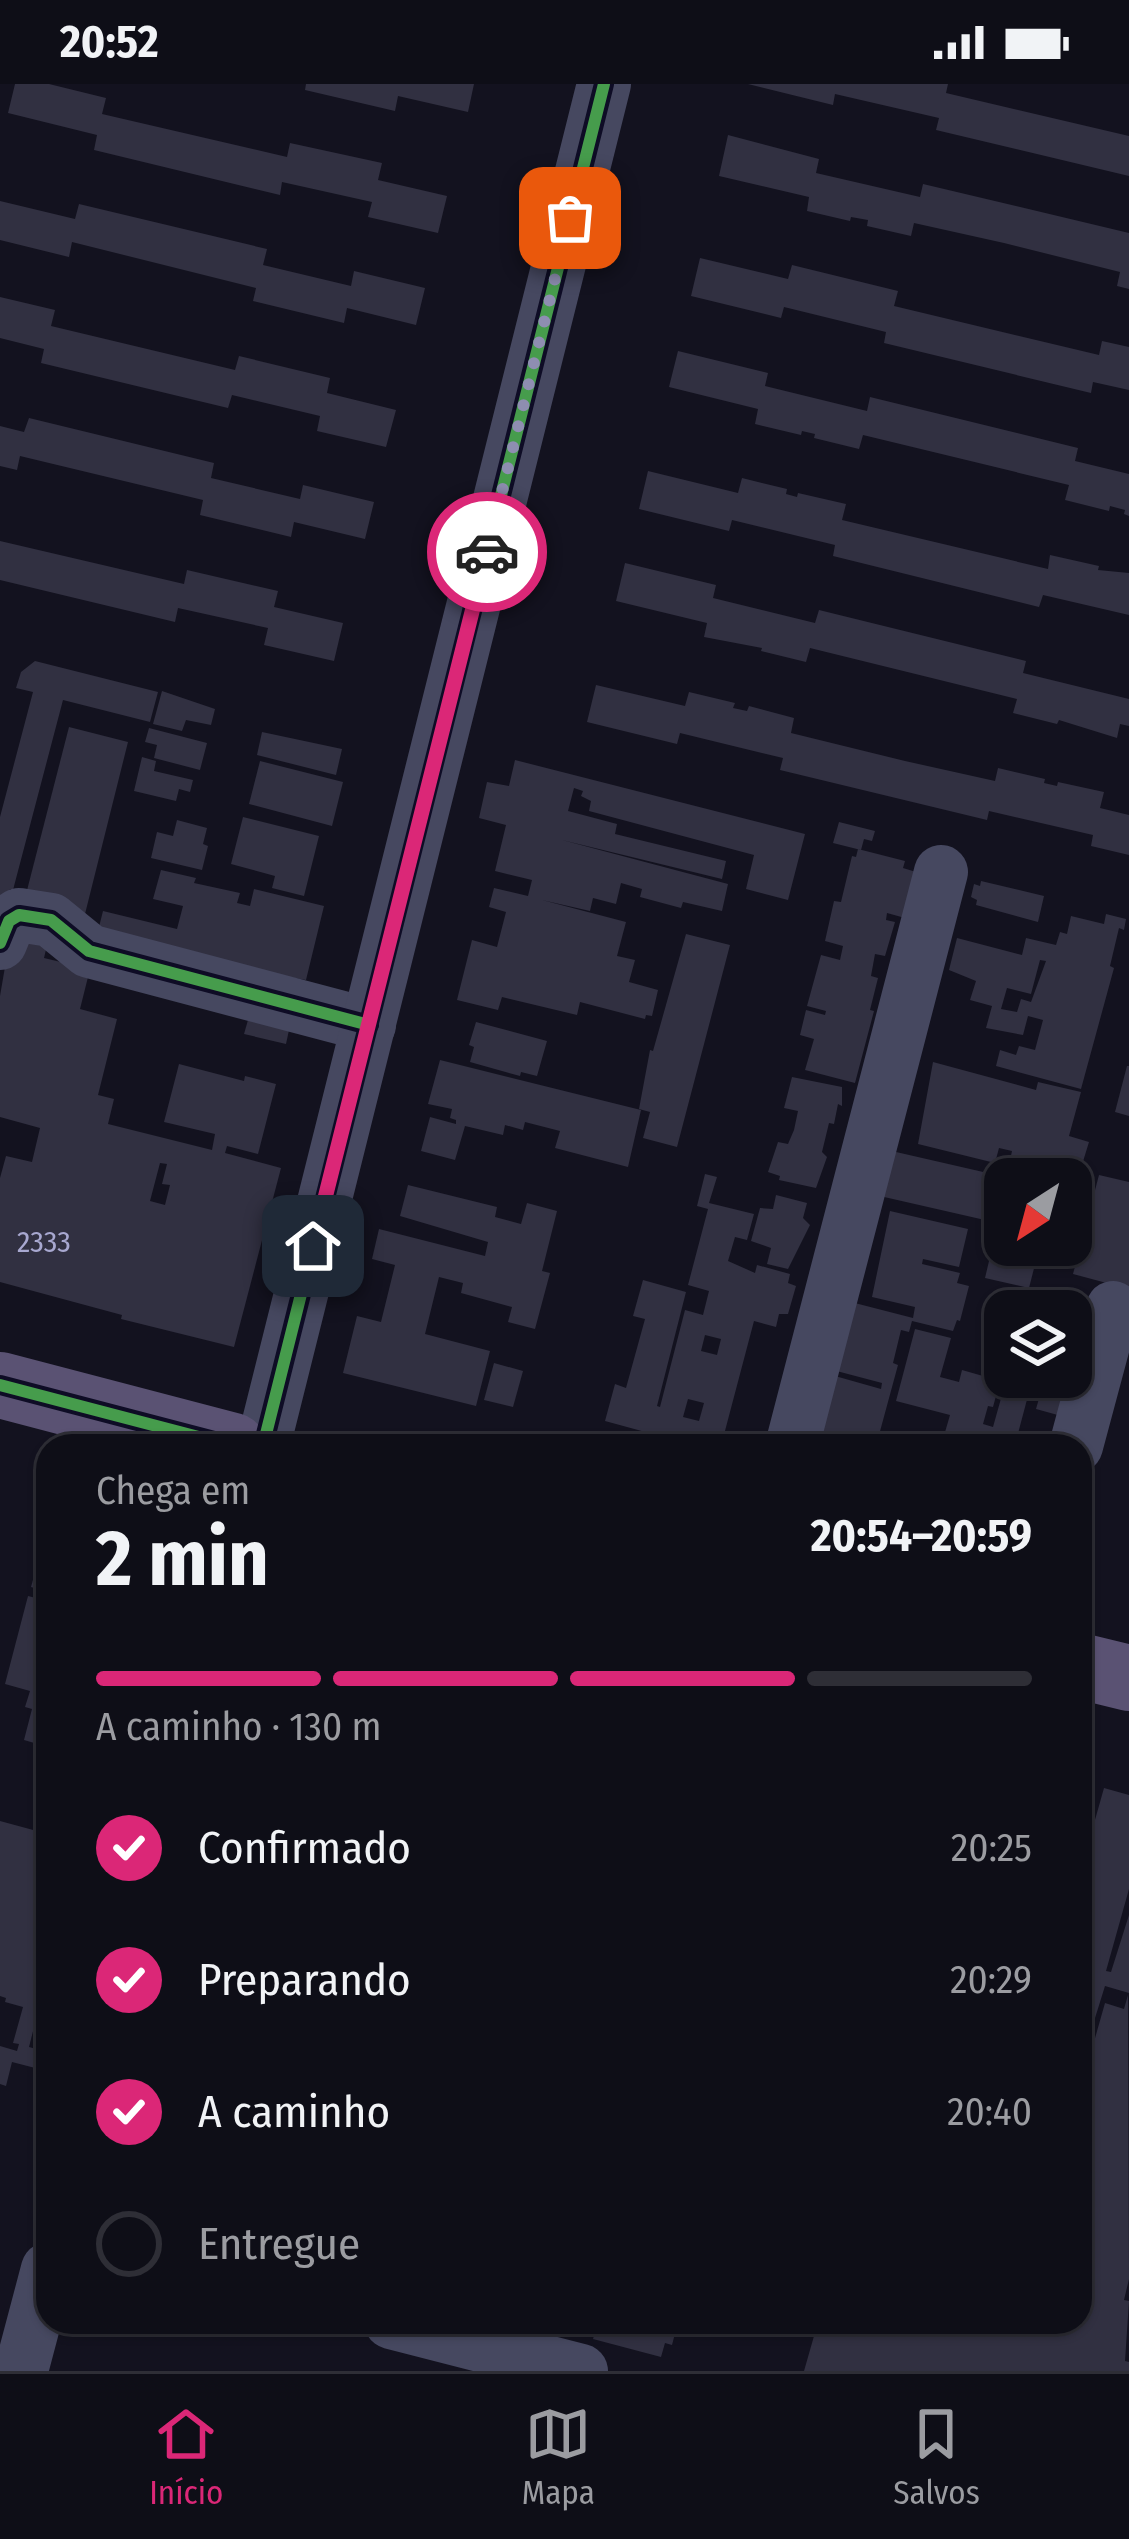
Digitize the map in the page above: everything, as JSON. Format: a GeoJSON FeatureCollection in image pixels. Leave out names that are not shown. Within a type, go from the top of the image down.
{"type":"FeatureCollection","features":[{"type":"Feature","properties":{"kind":"main road"},"geometry":{"type":"LineString","coordinates":[[0,1385],[187,1434]]}},
{"type":"Feature","properties":{"kind":"main road"},"geometry":{"type":"LineString","coordinates":[[1092,1669],[1129,1678]]}},
{"type":"Feature","properties":{"kind":"street"},"geometry":{"type":"LineString","coordinates":[[266,1434],[604,84]]}},
{"type":"Feature","properties":{"kind":"street"},"geometry":{"type":"LineString","coordinates":[[795,1434],[941,872]]}},
{"type":"Feature","properties":{"kind":"street"},"geometry":{"type":"LineString","coordinates":[[0,943],[9,921],[31,915],[51,920],[89,950],[369,1025]]}},
{"type":"Feature","properties":{"kind":"street"},"geometry":{"type":"LineString","coordinates":[[1079,1434],[1114,1308]]}},
{"type":"Feature","properties":{"kind":"street"},"geometry":{"type":"LineString","coordinates":[[21,2371],[36,2314]]}},
{"type":"Feature","properties":{"kind":"street"},"geometry":{"type":"LineString","coordinates":[[436,2334],[572,2370]]}},
{"type":"Feature","properties":{"kind":"building"},"geometry":{"type":"Polygon","coordinates":[[[15,84],[49,84],[106,98],[102,114],[287,157],[290,143],[382,163],[378,180],[447,196],[438,233],[368,217],[372,202],[282,182],[280,195],[94,150],[97,135],[8,113],[15,84]]]}},
{"type":"Feature","properties":{"kind":"building"},"geometry":{"type":"Polygon","coordinates":[[[306,84],[474,84],[468,112],[398,96],[395,111],[305,90],[306,84]]]}},
{"type":"Feature","properties":{"kind":"building"},"geometry":{"type":"Polygon","coordinates":[[[748,84],[948,84],[946,93],[1129,136],[1129,176],[936,130],[939,118],[835,94],[833,105],[748,84]]]}},
{"type":"Feature","properties":{"kind":"building"},"geometry":{"type":"Polygon","coordinates":[[[728,135],[819,159],[816,173],[920,197],[923,184],[1129,233],[1129,289],[1117,286],[1120,272],[1004,243],[914,223],[911,236],[867,226],[868,220],[851,217],[850,221],[807,211],[809,197],[719,176],[728,135]]]}},
{"type":"Feature","properties":{"kind":"building"},"geometry":{"type":"Polygon","coordinates":[[[0,201],[75,219],[79,204],[267,249],[263,265],[351,286],[354,271],[425,288],[416,325],[347,308],[344,323],[253,301],[256,288],[72,242],[69,257],[0,240],[0,201]]]}},
{"type":"Feature","properties":{"kind":"building"},"geometry":{"type":"Polygon","coordinates":[[[700,258],[788,279],[792,265],[898,291],[894,306],[1099,355],[1102,341],[1129,347],[1129,390],[1093,382],[1091,393],[884,343],[886,332],[784,307],[781,318],[691,296],[700,258]]]}},
{"type":"Feature","properties":{"kind":"building"},"geometry":{"type":"Polygon","coordinates":[[[0,297],[55,310],[51,326],[235,370],[239,356],[330,378],[327,393],[396,410],[386,447],[317,431],[320,416],[232,395],[228,408],[41,363],[44,349],[0,338],[0,297]]]}},
{"type":"Feature","properties":{"kind":"building"},"geometry":{"type":"Polygon","coordinates":[[[678,351],[768,373],[765,386],[867,411],[870,397],[1078,448],[1075,461],[1129,474],[1129,516],[1110,506],[1109,511],[1065,500],[1069,485],[863,435],[859,449],[814,438],[815,434],[755,424],[758,409],[669,387],[678,351]]]}},
{"type":"Feature","properties":{"kind":"building"},"geometry":{"type":"Polygon","coordinates":[[[29,418],[214,463],[211,478],[300,499],[303,485],[374,502],[365,539],[294,522],[291,537],[200,515],[203,500],[20,456],[17,470],[0,466],[0,426],[24,432],[29,418]]]}},
{"type":"Feature","properties":{"kind":"building"},"geometry":{"type":"Polygon","coordinates":[[[648,471],[738,493],[742,478],[787,489],[786,494],[797,497],[798,493],[846,504],[842,520],[1048,569],[1050,555],[1099,566],[1098,570],[1129,573],[1129,615],[1043,595],[1039,607],[833,556],[835,545],[732,520],[729,531],[639,509],[648,471]]]}},
{"type":"Feature","properties":{"kind":"building"},"geometry":{"type":"Polygon","coordinates":[[[0,541],[184,584],[187,570],[278,591],[274,607],[343,623],[334,661],[264,645],[268,628],[178,608],[175,622],[0,580],[0,541]]]}},
{"type":"Feature","properties":{"kind":"building"},"geometry":{"type":"Polygon","coordinates":[[[625,563],[716,585],[713,598],[815,623],[819,610],[1026,661],[1023,673],[1129,699],[1129,726],[1120,724],[1117,738],[1059,720],[1057,724],[1013,713],[1017,699],[810,648],[806,662],[704,637],[707,623],[616,601],[625,563]]]}},
{"type":"Feature","properties":{"kind":"building"},"geometry":{"type":"Polygon","coordinates":[[[35,661],[158,692],[150,722],[63,700],[13,890],[6,901],[0,899],[0,817],[33,692],[16,688],[21,672],[35,661]]]}},
{"type":"Feature","properties":{"kind":"building"},"geometry":{"type":"Polygon","coordinates":[[[596,685],[685,706],[689,692],[735,703],[733,708],[747,711],[749,706],[794,718],[791,733],[905,761],[995,781],[998,768],[1057,786],[1058,782],[1104,792],[1100,808],[1129,815],[1129,855],[1091,846],[1093,835],[989,811],[987,820],[780,770],[783,758],[680,733],[677,744],[587,722],[596,685]]]}},
{"type":"Feature","properties":{"kind":"building"},"geometry":{"type":"Polygon","coordinates":[[[162,691],[215,709],[211,725],[186,720],[182,731],[153,724],[162,691]]]}},
{"type":"Feature","properties":{"kind":"building"},"geometry":{"type":"Polygon","coordinates":[[[69,727],[128,742],[84,918],[24,902],[69,727]]]}},
{"type":"Feature","properties":{"kind":"building"},"geometry":{"type":"Polygon","coordinates":[[[149,728],[207,743],[200,770],[154,758],[157,745],[145,742],[149,728]]]}},
{"type":"Feature","properties":{"kind":"building"},"geometry":{"type":"Polygon","coordinates":[[[262,732],[342,749],[336,775],[257,755],[262,732]]]}},
{"type":"Feature","properties":{"kind":"building"},"geometry":{"type":"Polygon","coordinates":[[[142,757],[156,761],[154,771],[193,780],[190,792],[179,789],[176,801],[134,791],[142,757]]]}},
{"type":"Feature","properties":{"kind":"building"},"geometry":{"type":"Polygon","coordinates":[[[515,760],[805,834],[788,900],[746,889],[754,855],[589,811],[591,801],[574,788],[568,811],[617,824],[615,834],[726,861],[722,879],[562,840],[728,884],[722,911],[683,902],[681,908],[640,897],[642,889],[621,883],[616,904],[593,898],[590,911],[542,900],[626,922],[617,956],[635,960],[629,982],[658,990],[652,1016],[645,1019],[580,1002],[577,1015],[502,997],[498,1010],[457,1000],[472,940],[497,947],[506,912],[489,907],[494,888],[528,896],[532,880],[495,871],[506,825],[479,818],[487,782],[509,786],[515,760]]]}},
{"type":"Feature","properties":{"kind":"building"},"geometry":{"type":"Polygon","coordinates":[[[260,761],[343,782],[332,826],[249,804],[260,761]]]}},
{"type":"Feature","properties":{"kind":"building"},"geometry":{"type":"Polygon","coordinates":[[[243,817],[319,836],[304,896],[272,888],[275,876],[231,864],[243,817]]]}},
{"type":"Feature","properties":{"kind":"building"},"geometry":{"type":"Polygon","coordinates":[[[177,820],[207,828],[202,870],[151,858],[157,832],[173,836],[177,820]]]}},
{"type":"Feature","properties":{"kind":"building"},"geometry":{"type":"Polygon","coordinates":[[[839,822],[875,831],[872,841],[864,839],[861,850],[833,843],[839,822]]]}},
{"type":"Feature","properties":{"kind":"building"},"geometry":{"type":"Polygon","coordinates":[[[858,849],[905,861],[903,868],[916,872],[905,918],[887,913],[886,920],[895,922],[885,956],[875,954],[871,976],[878,978],[870,1010],[874,1011],[855,1083],[805,1070],[814,1039],[800,1035],[806,1010],[825,1015],[826,1011],[807,1006],[821,955],[840,960],[843,946],[825,941],[834,901],[841,902],[858,849]]]}},
{"type":"Feature","properties":{"kind":"building"},"geometry":{"type":"Polygon","coordinates":[[[161,870],[240,893],[237,903],[250,906],[254,889],[324,906],[306,980],[95,943],[103,911],[177,929],[183,906],[153,899],[161,870]]]}},
{"type":"Feature","properties":{"kind":"building"},"geometry":{"type":"Polygon","coordinates":[[[981,881],[1044,896],[1038,922],[976,905],[971,897],[974,884],[980,886],[981,881]]]}},
{"type":"Feature","properties":{"kind":"building"},"geometry":{"type":"Polygon","coordinates":[[[1106,914],[1126,919],[1124,930],[1119,928],[1110,966],[1114,968],[1081,1089],[996,1066],[1000,1050],[1016,1055],[1019,1046],[1035,1050],[1043,1020],[1028,1016],[1023,1035],[986,1028],[992,1006],[970,1000],[976,981],[949,970],[957,938],[1022,955],[1026,938],[1056,945],[1060,932],[1067,934],[1071,916],[1104,924],[1106,914]],[[1040,960],[1031,994],[1007,988],[1001,1009],[1017,1012],[1021,999],[1031,1002],[1046,961],[1040,960]]]}},
{"type":"Feature","properties":{"kind":"building"},"geometry":{"type":"Polygon","coordinates":[[[11,932],[48,941],[44,958],[90,969],[80,1009],[117,1019],[98,1095],[114,1099],[108,1124],[212,1150],[215,1134],[164,1122],[179,1064],[276,1084],[258,1154],[227,1146],[225,1153],[281,1168],[234,1347],[0,1282],[0,1178],[6,1156],[32,1162],[40,1128],[0,1117],[0,996],[11,932]],[[160,1163],[150,1201],[165,1205],[170,1185],[162,1184],[167,1164],[160,1163]]]}},
{"type":"Feature","properties":{"kind":"building"},"geometry":{"type":"Polygon","coordinates":[[[686,934],[730,945],[677,1147],[643,1138],[650,1112],[639,1109],[650,1050],[686,934]]]}},
{"type":"Feature","properties":{"kind":"building"},"geometry":{"type":"Polygon","coordinates":[[[248,1020],[289,1030],[286,1044],[244,1034],[248,1020]]]}},
{"type":"Feature","properties":{"kind":"building"},"geometry":{"type":"Polygon","coordinates":[[[476,1022],[547,1041],[537,1076],[470,1062],[476,1022]]]}},
{"type":"Feature","properties":{"kind":"building"},"geometry":{"type":"Polygon","coordinates":[[[440,1060],[641,1110],[628,1167],[555,1148],[560,1131],[525,1122],[523,1130],[505,1125],[503,1135],[465,1126],[455,1160],[421,1151],[430,1117],[456,1124],[450,1118],[452,1109],[428,1104],[440,1060]]]}},
{"type":"Feature","properties":{"kind":"building"},"geometry":{"type":"Polygon","coordinates":[[[933,1062],[1036,1090],[1038,1082],[1081,1092],[1069,1136],[1089,1142],[1084,1158],[1010,1158],[1012,1151],[999,1148],[996,1158],[984,1160],[918,1144],[933,1062]]]}},
{"type":"Feature","properties":{"kind":"building"},"geometry":{"type":"Polygon","coordinates":[[[1129,1066],[1129,1116],[1115,1112],[1129,1066]]]}},
{"type":"Feature","properties":{"kind":"building"},"geometry":{"type":"Polygon","coordinates":[[[792,1077],[842,1087],[842,1106],[838,1104],[834,1124],[829,1123],[822,1152],[827,1157],[816,1188],[779,1180],[780,1176],[768,1172],[778,1142],[788,1144],[794,1130],[798,1111],[784,1108],[792,1077]]]}},
{"type":"Feature","properties":{"kind":"building"},"geometry":{"type":"Polygon","coordinates":[[[883,1149],[984,1172],[984,1220],[871,1194],[883,1149]]]}},
{"type":"Feature","properties":{"kind":"building"},"geometry":{"type":"Polygon","coordinates":[[[705,1174],[717,1177],[709,1203],[754,1214],[747,1240],[735,1237],[728,1261],[755,1273],[757,1265],[790,1274],[788,1283],[796,1286],[788,1314],[779,1314],[776,1327],[754,1321],[724,1434],[649,1434],[605,1421],[615,1384],[626,1388],[645,1319],[633,1316],[643,1280],[686,1292],[660,1407],[685,1310],[703,1315],[709,1291],[688,1285],[708,1209],[697,1206],[705,1174]],[[705,1335],[701,1351],[717,1355],[721,1339],[705,1335]],[[688,1399],[683,1417],[699,1421],[704,1403],[688,1399]]]}},
{"type":"Feature","properties":{"kind":"building"},"geometry":{"type":"Polygon","coordinates":[[[1099,1175],[1129,1182],[1129,1289],[1073,1274],[1075,1266],[1092,1266],[1092,1202],[1099,1175]]]}},
{"type":"Feature","properties":{"kind":"building"},"geometry":{"type":"Polygon","coordinates":[[[408,1185],[497,1207],[495,1217],[521,1224],[527,1203],[557,1211],[542,1271],[550,1273],[535,1329],[508,1322],[512,1307],[461,1293],[463,1283],[439,1277],[425,1334],[490,1351],[476,1406],[343,1373],[357,1316],[381,1322],[395,1265],[372,1259],[379,1229],[485,1256],[488,1242],[400,1216],[408,1185]]]}},
{"type":"Feature","properties":{"kind":"building"},"geometry":{"type":"Polygon","coordinates":[[[776,1195],[807,1203],[803,1218],[810,1225],[788,1269],[767,1264],[771,1248],[751,1241],[760,1208],[773,1209],[776,1195]]]}},
{"type":"Feature","properties":{"kind":"building"},"geometry":{"type":"Polygon","coordinates":[[[890,1211],[968,1229],[959,1267],[923,1259],[922,1264],[960,1273],[957,1283],[969,1286],[953,1331],[912,1321],[909,1332],[901,1330],[893,1363],[898,1365],[879,1434],[812,1434],[835,1376],[881,1389],[882,1383],[829,1369],[847,1301],[913,1318],[915,1307],[872,1297],[890,1211]]]}},
{"type":"Feature","properties":{"kind":"building"},"geometry":{"type":"Polygon","coordinates":[[[988,1266],[1035,1266],[1029,1288],[985,1278],[988,1266]]]}},
{"type":"Feature","properties":{"kind":"building"},"geometry":{"type":"Polygon","coordinates":[[[915,1329],[951,1338],[940,1377],[959,1382],[962,1370],[984,1376],[984,1398],[995,1398],[983,1424],[993,1427],[1001,1398],[1027,1398],[1018,1434],[944,1434],[950,1415],[896,1401],[915,1329]]]}},
{"type":"Feature","properties":{"kind":"building"},"geometry":{"type":"Polygon","coordinates":[[[494,1363],[523,1371],[513,1407],[484,1400],[494,1363]]]}},
{"type":"Feature","properties":{"kind":"building"},"geometry":{"type":"Polygon","coordinates":[[[1039,1398],[1070,1398],[1065,1417],[1036,1409],[1039,1398]]]}},
{"type":"Feature","properties":{"kind":"building"},"geometry":{"type":"Polygon","coordinates":[[[28,1596],[36,1598],[36,1744],[24,1740],[32,1709],[25,1707],[30,1691],[5,1684],[28,1596]]]}},
{"type":"Feature","properties":{"kind":"building"},"geometry":{"type":"Polygon","coordinates":[[[1104,1788],[1129,1795],[1129,1889],[1106,1971],[1111,1972],[1129,1915],[1129,1993],[1105,1986],[1092,2028],[1092,1830],[1104,1788]]]}},
{"type":"Feature","properties":{"kind":"building"},"geometry":{"type":"Polygon","coordinates":[[[0,1821],[36,1831],[36,2019],[29,2047],[36,2049],[36,2068],[12,2062],[6,2086],[0,2084],[0,2046],[17,2051],[19,2044],[13,2043],[23,2007],[0,1996],[0,1821]]]}},
{"type":"Feature","properties":{"kind":"building"},"geometry":{"type":"Polygon","coordinates":[[[1128,1995],[1129,2279],[1124,2300],[1129,2301],[1125,2361],[1129,2371],[804,2371],[815,2334],[1092,2334],[1092,2049],[1105,2003],[1124,2009],[1128,1995]]]}},
{"type":"Feature","properties":{"kind":"building"},"geometry":{"type":"Polygon","coordinates":[[[594,2334],[675,2334],[672,2345],[665,2343],[661,2357],[593,2339],[594,2334]]]}},
{"type":"Feature","properties":{"kind":"cycle path"},"geometry":{"type":"LineString","coordinates":[[266,1434],[604,84]]}},
{"type":"Feature","properties":{"kind":"cycle path"},"geometry":{"type":"LineString","coordinates":[[0,943],[9,921],[19,915],[51,920],[89,951],[369,1025]]}},
{"type":"Feature","properties":{"kind":"cycle path"},"geometry":{"type":"LineString","coordinates":[[0,1385],[187,1434]]}},
{"type":"Feature","properties":{"kind":"way so far"},"geometry":{"type":"LineString","coordinates":[[487,552],[570,218]]}},
{"type":"Feature","properties":{"kind":"route"},"geometry":{"type":"LineString","coordinates":[[313,1246],[487,552]]}}]}
